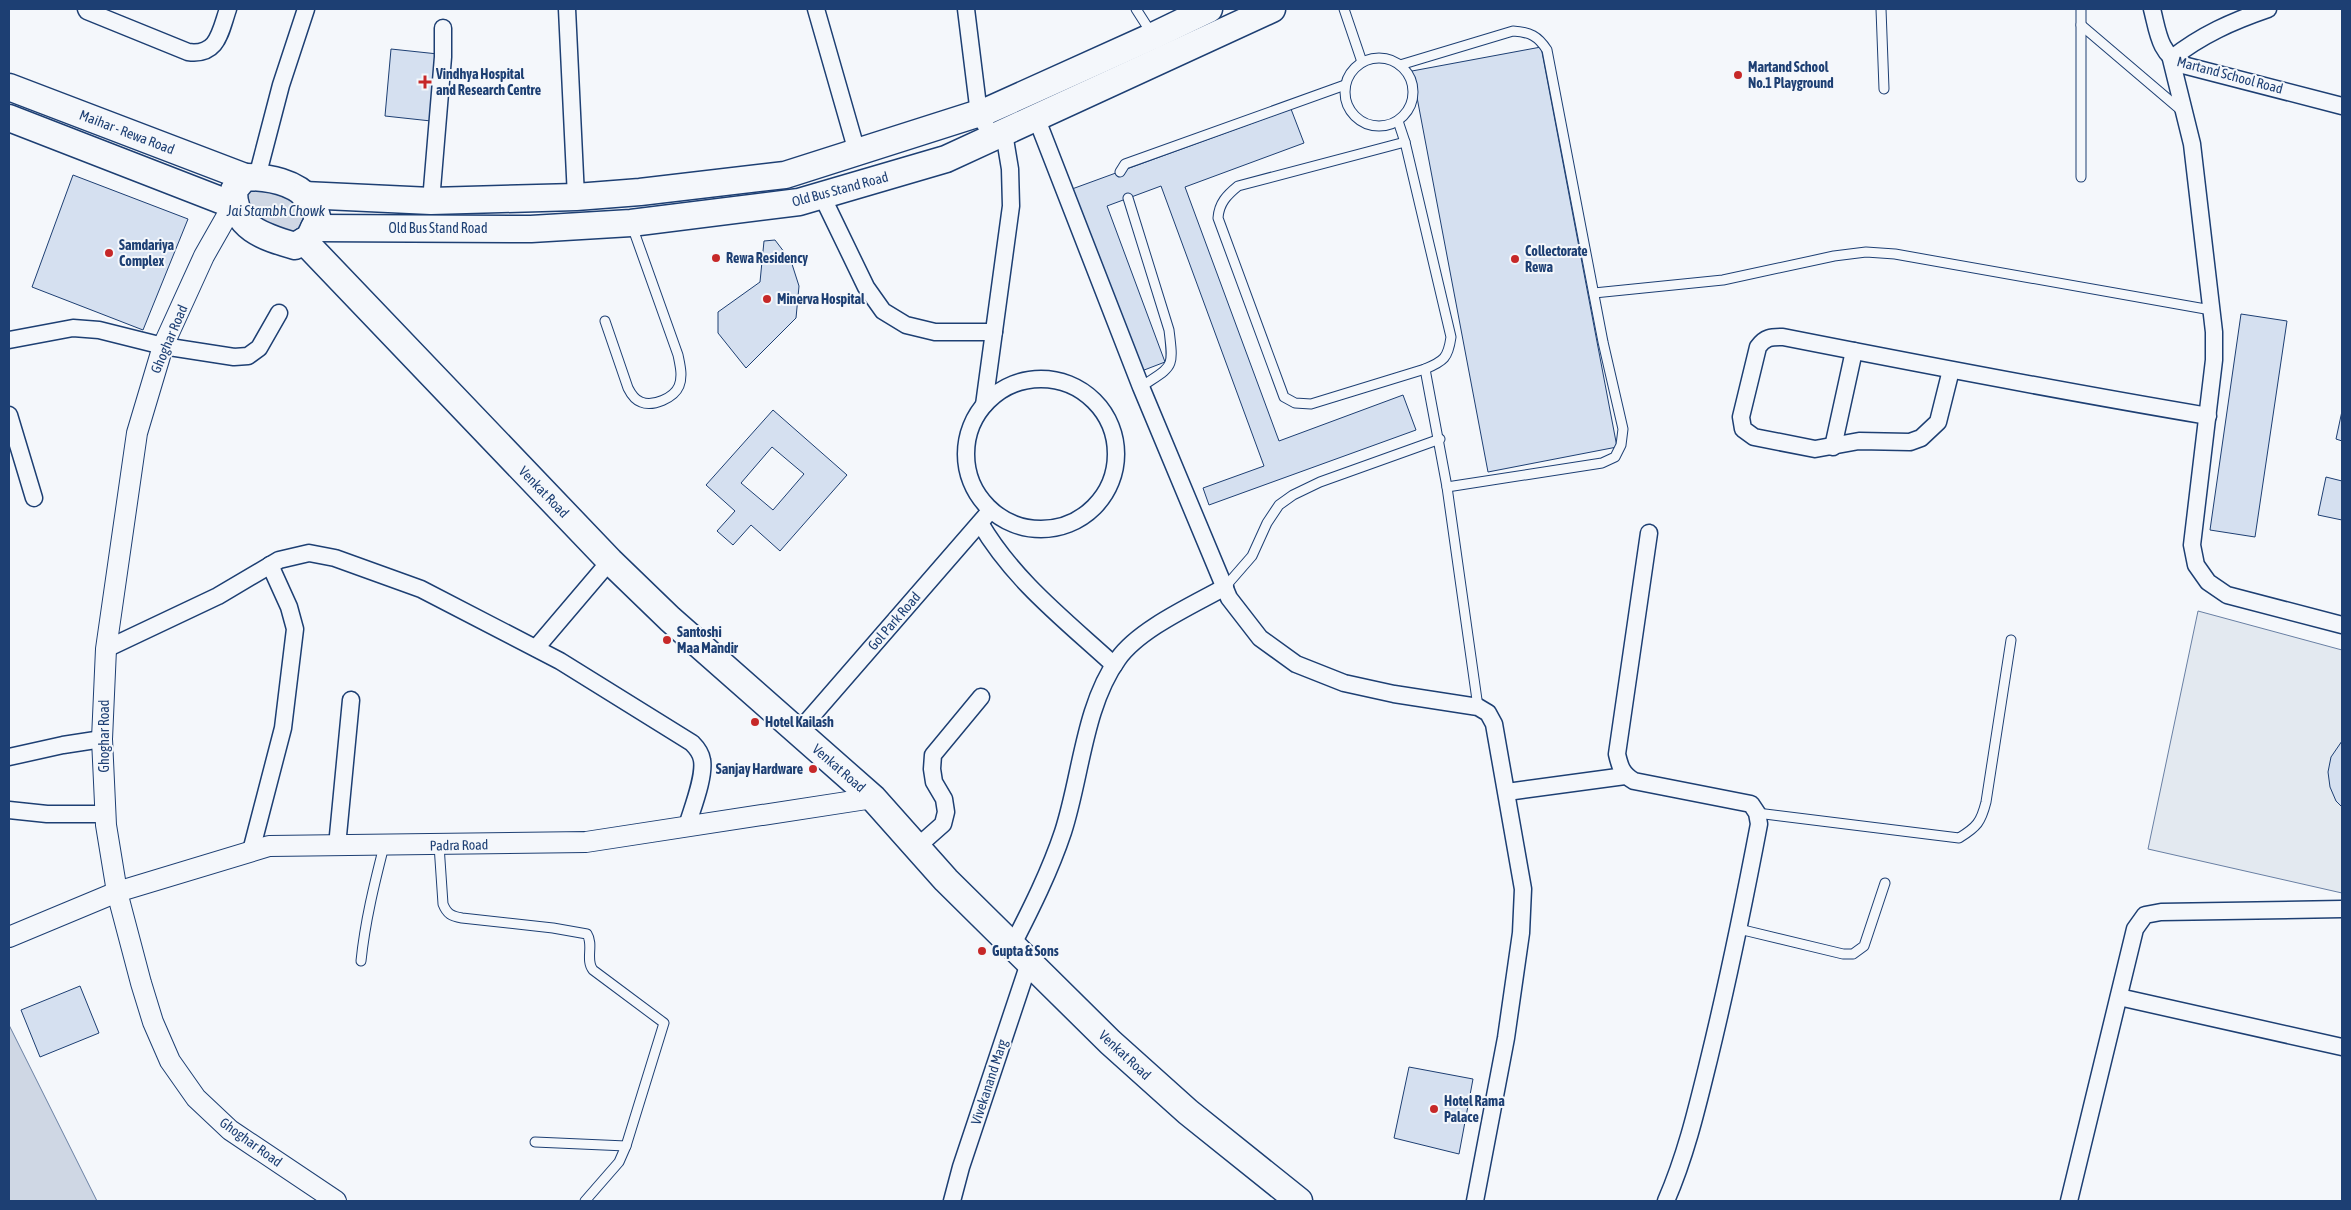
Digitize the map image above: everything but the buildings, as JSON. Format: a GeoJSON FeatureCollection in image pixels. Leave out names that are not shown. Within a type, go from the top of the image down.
{"type":"FeatureCollection","features":[{"type":"Feature","properties":{"kind":"main road","name":"Old Bus Stand Road"},"geometry":{"type":"LineString","coordinates":[[304,195],[432,201],[576,196],[640,192],[785,175],[979,114],[1209,9]]}},
{"type":"Feature","properties":{"kind":"main road","name":"Old Bus Stand Road"},"geometry":{"type":"LineString","coordinates":[[309,234],[531,229],[631,223],[799,202],[946,159],[1272,9]]}},
{"type":"Feature","properties":{"kind":"main road","name":"Maihar - Rewa Road"},"geometry":{"type":"LineString","coordinates":[[9,87],[251,178]]}},
{"type":"Feature","properties":{"kind":"main road","name":"Maihar - Rewa Road"},"geometry":{"type":"LineString","coordinates":[[9,118],[234,205]]}},
{"type":"Feature","properties":{"kind":"main road"},"geometry":{"type":"LineString","coordinates":[[266,177],[293,186],[312,202],[318,220],[309,234],[295,246],[266,237],[244,223],[234,205],[234,190],[251,178],[266,177]]}},
{"type":"Feature","properties":{"kind":"main road","name":"Venkat Road"},"geometry":{"type":"LineString","coordinates":[[309,234],[610,561],[670,619],[872,798],[1021,955],[1110,1042],[1188,1112],[1299,1201]]}},
{"type":"Feature","properties":{"kind":"street"},"geometry":{"type":"LineString","coordinates":[[86,9],[188,52],[200,53],[208,50],[216,40],[228,9]]}},
{"type":"Feature","properties":{"kind":"street"},"geometry":{"type":"LineString","coordinates":[[251,178],[304,9]]}},
{"type":"Feature","properties":{"kind":"street"},"geometry":{"type":"LineString","coordinates":[[567,9],[576,196]]}},
{"type":"Feature","properties":{"kind":"street"},"geometry":{"type":"LineString","coordinates":[[816,9],[857,152]]}},
{"type":"Feature","properties":{"kind":"street"},"geometry":{"type":"LineString","coordinates":[[966,9],[979,114],[998,135],[1010,169],[1011,206],[984,405]]}},
{"type":"Feature","properties":{"kind":"street","name":"Martand School Road"},"geometry":{"type":"LineString","coordinates":[[2152,9],[2163,48],[2171,59],[2183,65],[2342,106]]}},
{"type":"Feature","properties":{"kind":"street"},"geometry":{"type":"LineString","coordinates":[[2268,9],[2228,23],[2188,46],[2171,59],[2192,144],[2211,310],[2214,360],[2192,545],[2196,565],[2208,582],[2227,596],[2342,626]]}},
{"type":"Feature","properties":{"kind":"street"},"geometry":{"type":"LineString","coordinates":[[432,201],[442,57],[442,28]]}},
{"type":"Feature","properties":{"kind":"street"},"geometry":{"type":"LineString","coordinates":[[1036,117],[1141,387],[1225,587],[1230,598],[1260,638],[1296,664],[1344,683],[1394,694],[1478,707],[1488,713],[1494,724],[1523,889],[1521,933],[1506,1038],[1475,1201]]}},
{"type":"Feature","properties":{"kind":"street"},"geometry":{"type":"LineString","coordinates":[[822,196],[866,287],[882,311],[906,325],[935,332],[994,332]]}},
{"type":"Feature","properties":{"kind":"street","name":"Ghoghar Road"},"geometry":{"type":"LineString","coordinates":[[234,205],[204,256],[163,346],[137,433],[106,649],[102,739],[106,814],[118,892],[153,1022],[170,1061],[190,1090],[230,1130],[336,1201]]}},
{"type":"Feature","properties":{"kind":"street"},"geometry":{"type":"LineString","coordinates":[[9,340],[73,328],[99,330],[163,346],[234,357],[248,356],[259,348],[279,313]]}},
{"type":"Feature","properties":{"kind":"street"},"geometry":{"type":"LineString","coordinates":[[1951,370],[1938,422],[1921,438],[1910,442],[1858,440],[1833,447],[1814,449],[1754,438],[1743,429],[1741,418],[1758,347],[1762,340],[1771,337],[1783,337],[1951,370],[2040,388],[2208,416]]}},
{"type":"Feature","properties":{"kind":"street"},"geometry":{"type":"LineString","coordinates":[[1833,447],[1854,351]]}},
{"type":"Feature","properties":{"kind":"street"},"geometry":{"type":"LineString","coordinates":[[985,517],[1016,526],[1045,530],[1074,522],[1097,505],[1113,479],[1117,450],[1109,421],[1091,398],[1066,383],[1036,379],[1007,387],[984,405],[969,430],[965,459],[972,487],[985,517],[993,546],[1013,571],[1114,665]]}},
{"type":"Feature","properties":{"kind":"street"},"geometry":{"type":"LineString","coordinates":[[9,415],[34,498]]}},
{"type":"Feature","properties":{"kind":"street","name":"Gol Park Road"},"geometry":{"type":"LineString","coordinates":[[798,732],[985,517]]}},
{"type":"Feature","properties":{"kind":"street"},"geometry":{"type":"LineString","coordinates":[[1625,776],[1617,754],[1649,532]]}},
{"type":"Feature","properties":{"kind":"street"},"geometry":{"type":"LineString","coordinates":[[106,649],[218,596],[270,565],[290,556],[308,553],[334,558],[421,589],[560,660],[692,743],[698,749],[702,760],[701,776],[687,826]]}},
{"type":"Feature","properties":{"kind":"street"},"geometry":{"type":"LineString","coordinates":[[536,648],[610,561]]}},
{"type":"Feature","properties":{"kind":"street"},"geometry":{"type":"LineString","coordinates":[[251,851],[283,728],[295,629],[289,607],[270,565]]}},
{"type":"Feature","properties":{"kind":"street","name":"Vivekanand Marg"},"geometry":{"type":"LineString","coordinates":[[952,1201],[1036,898],[1063,831],[1078,764],[1102,686],[1119,658],[1141,635],[1225,587]]}},
{"type":"Feature","properties":{"kind":"street"},"geometry":{"type":"LineString","coordinates":[[917,847],[943,824],[946,812],[944,799],[934,782],[932,769],[933,755],[981,698]]}},
{"type":"Feature","properties":{"kind":"street"},"geometry":{"type":"LineString","coordinates":[[337,846],[351,700]]}},
{"type":"Feature","properties":{"kind":"street"},"geometry":{"type":"LineString","coordinates":[[9,757],[63,745],[102,739]]}},
{"type":"Feature","properties":{"kind":"street"},"geometry":{"type":"LineString","coordinates":[[1507,792],[1625,776],[1634,781],[1744,801],[1751,804],[1757,813],[1759,824],[1739,929],[1692,1128],[1678,1173],[1666,1201]]}},
{"type":"Feature","properties":{"kind":"street","name":"Padra Road"},"geometry":{"type":"LineString","coordinates":[[9,937],[118,892],[269,846],[586,842],[872,798]]}},
{"type":"Feature","properties":{"kind":"street"},"geometry":{"type":"LineString","coordinates":[[9,810],[47,814],[106,814]]}},
{"type":"Feature","properties":{"kind":"street"},"geometry":{"type":"LineString","coordinates":[[2068,1201],[2135,929],[2145,915],[2161,912],[2342,910]]}},
{"type":"Feature","properties":{"kind":"street"},"geometry":{"type":"LineString","coordinates":[[2119,996],[2342,1047]]}},
{"type":"Feature","properties":{"kind":"lane"},"geometry":{"type":"LineString","coordinates":[[1136,9],[1153,36]]}},
{"type":"Feature","properties":{"kind":"lane"},"geometry":{"type":"LineString","coordinates":[[1344,9],[1362,62]]}},
{"type":"Feature","properties":{"kind":"lane"},"geometry":{"type":"LineString","coordinates":[[1880,9],[1884,89]]}},
{"type":"Feature","properties":{"kind":"lane"},"geometry":{"type":"LineString","coordinates":[[2081,9],[2081,178]]}},
{"type":"Feature","properties":{"kind":"lane"},"geometry":{"type":"LineString","coordinates":[[2081,25],[2184,112]]}},
{"type":"Feature","properties":{"kind":"lane"},"geometry":{"type":"LineString","coordinates":[[1400,65],[1513,31],[1526,32],[1540,38],[1547,50],[1594,293],[1624,429],[1621,445],[1615,456],[1602,463],[1447,486]]}},
{"type":"Feature","properties":{"kind":"lane"},"geometry":{"type":"LineString","coordinates":[[1382,58],[1400,65],[1411,80],[1413,90],[1409,109],[1398,122],[1376,127],[1358,120],[1346,104],[1345,84],[1348,76],[1362,62],[1382,58]]}},
{"type":"Feature","properties":{"kind":"lane"},"geometry":{"type":"LineString","coordinates":[[1120,172],[1125,164],[1345,84]]}},
{"type":"Feature","properties":{"kind":"lane"},"geometry":{"type":"LineString","coordinates":[[1398,122],[1405,142],[1451,337],[1448,353],[1441,362],[1426,369],[1311,404],[1295,403],[1284,397],[1218,218],[1219,206],[1228,194],[1238,186],[1405,142]]}},
{"type":"Feature","properties":{"kind":"lane"},"geometry":{"type":"LineString","coordinates":[[1128,198],[1168,330],[1172,355],[1172,362],[1168,368],[1141,387]]}},
{"type":"Feature","properties":{"kind":"lane"},"geometry":{"type":"LineString","coordinates":[[605,321],[628,388],[634,398],[642,403],[654,404],[670,396],[678,387],[681,372],[678,355],[631,223]]}},
{"type":"Feature","properties":{"kind":"lane"},"geometry":{"type":"LineString","coordinates":[[1594,293],[1723,280],[1834,256],[1866,252],[1904,256],[2211,310]]}},
{"type":"Feature","properties":{"kind":"lane"},"geometry":{"type":"LineString","coordinates":[[1426,369],[1440,439],[1478,707]]}},
{"type":"Feature","properties":{"kind":"lane"},"geometry":{"type":"LineString","coordinates":[[1225,587],[1252,556],[1267,523],[1279,505],[1293,495],[1320,482],[1440,439]]}},
{"type":"Feature","properties":{"kind":"lane"},"geometry":{"type":"LineString","coordinates":[[1757,813],[1959,838],[1974,829],[1982,816],[1986,802],[2011,640]]}},
{"type":"Feature","properties":{"kind":"lane"},"geometry":{"type":"LineString","coordinates":[[439,845],[442,904],[446,912],[452,916],[462,918],[553,928],[586,934],[589,938],[590,965],[593,970],[664,1024],[626,1146],[619,1162],[585,1201]]}},
{"type":"Feature","properties":{"kind":"lane"},"geometry":{"type":"LineString","coordinates":[[361,961],[368,910],[384,846]]}},
{"type":"Feature","properties":{"kind":"lane"},"geometry":{"type":"LineString","coordinates":[[1739,929],[1843,954],[1853,954],[1864,946],[1885,883]]}},
{"type":"Feature","properties":{"kind":"lane"},"geometry":{"type":"LineString","coordinates":[[535,1142],[626,1146]]}},
{"type":"Feature","properties":{"kind":"shaded area"},"geometry":{"type":"Polygon","coordinates":[[[2198,611],[2342,650],[2342,893],[2148,849],[2198,611]]]}},
{"type":"Feature","properties":{"kind":"water","name":"Jai Stambh Chowk"},"geometry":{"type":"Polygon","coordinates":[[[245,177],[312,202],[309,238],[266,237],[234,190],[245,177]]]}},
{"type":"Feature","properties":{"kind":"water"},"geometry":{"type":"Polygon","coordinates":[[[9,1025],[97,1201],[9,1201],[9,1025]]]}},
{"type":"Feature","properties":{"kind":"place","name":"Martand School No.1 Playground"},"geometry":{"type":"Point","coordinates":[1738,75]}},
{"type":"Feature","properties":{"kind":"place","name":"Vindhya Hospital and Research Centre"},"geometry":{"type":"Point","coordinates":[425,82]}},
{"type":"Feature","properties":{"kind":"place","name":"Samdariya Complex"},"geometry":{"type":"Point","coordinates":[109,253]}},
{"type":"Feature","properties":{"kind":"place","name":"Rewa Residency"},"geometry":{"type":"Point","coordinates":[716,258]}},
{"type":"Feature","properties":{"kind":"place","name":"Collectorate Rewa"},"geometry":{"type":"Point","coordinates":[1515,259]}},
{"type":"Feature","properties":{"kind":"place","name":"Minerva Hospital"},"geometry":{"type":"Point","coordinates":[767,299]}},
{"type":"Feature","properties":{"kind":"place","name":"Santoshi Maa Mandir"},"geometry":{"type":"Point","coordinates":[667,640]}},
{"type":"Feature","properties":{"kind":"place","name":"Hotel Kailash"},"geometry":{"type":"Point","coordinates":[755,722]}},
{"type":"Feature","properties":{"kind":"place","name":"Sanjay Hardware"},"geometry":{"type":"Point","coordinates":[813,769]}},
{"type":"Feature","properties":{"kind":"place","name":"Gupta & Sons"},"geometry":{"type":"Point","coordinates":[982,951]}},
{"type":"Feature","properties":{"kind":"place","name":"Hotel Rama Palace"},"geometry":{"type":"Point","coordinates":[1434,1109]}}]}
